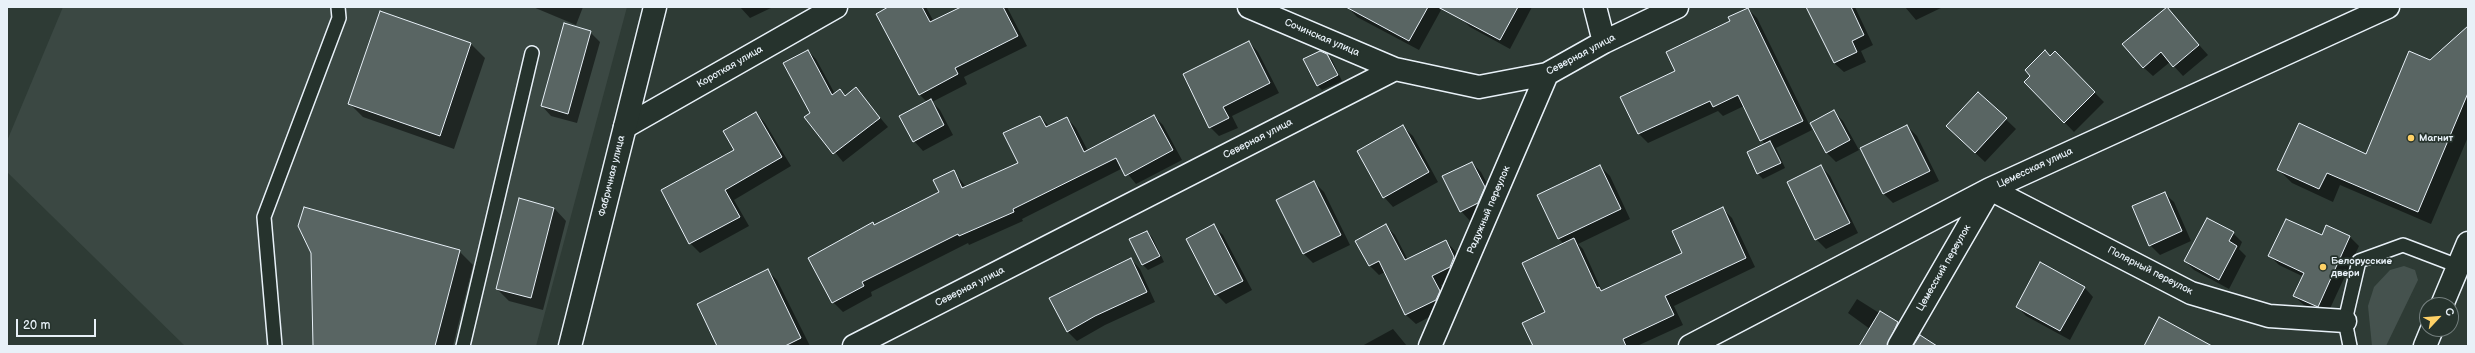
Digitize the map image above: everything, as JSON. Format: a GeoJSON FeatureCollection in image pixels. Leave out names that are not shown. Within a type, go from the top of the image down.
{"type":"FeatureCollection","features":[{"type":"Feature","properties":{"kind":"main road","name":"Фабричная улица"},"geometry":{"type":"LineString","coordinates":[[570,346],[655,7]]}},
{"type":"Feature","properties":{"kind":"main road","name":"Короткая улица"},"geometry":{"type":"LineString","coordinates":[[625,127],[836,7]]}},
{"type":"Feature","properties":{"kind":"main road","name":"Сочинская улица"},"geometry":{"type":"LineString","coordinates":[[1249,7],[1395,69]]}},
{"type":"Feature","properties":{"kind":"main road"},"geometry":{"type":"LineString","coordinates":[[1595,7],[1604,42]]}},
{"type":"Feature","properties":{"kind":"main road","name":"Северная улица"},"geometry":{"type":"LineString","coordinates":[[854,346],[1395,69],[1479,87],[1547,74],[1604,42],[1676,7]]}},
{"type":"Feature","properties":{"kind":"main road","name":"Цемесская улица"},"geometry":{"type":"LineString","coordinates":[[1690,346],[1990,189],[2388,7]]}},
{"type":"Feature","properties":{"kind":"main road","name":"Радужный переулок"},"geometry":{"type":"LineString","coordinates":[[1430,346],[1547,74]]}},
{"type":"Feature","properties":{"kind":"main road","name":"Полярный переулок"},"geometry":{"type":"LineString","coordinates":[[1990,189],[2191,293],[2269,316],[2345,321]]}},
{"type":"Feature","properties":{"kind":"main road","name":"Цемесский переулок"},"geometry":{"type":"LineString","coordinates":[[1898,346],[1990,189]]}},
{"type":"Feature","properties":{"kind":"main road"},"geometry":{"type":"LineString","coordinates":[[2445,297],[2468,243]]}},
{"type":"Feature","properties":{"kind":"lane"},"geometry":{"type":"LineString","coordinates":[[275,346],[264,217],[339,18],[338,7]]}},
{"type":"Feature","properties":{"kind":"lane"},"geometry":{"type":"LineString","coordinates":[[463,346],[532,53]]}},
{"type":"Feature","properties":{"kind":"lane"},"geometry":{"type":"LineString","coordinates":[[2350,346],[2345,321],[2360,261],[2403,245],[2458,266]]}},
{"type":"Feature","properties":{"kind":"shaded area"},"geometry":{"type":"Polygon","coordinates":[[[63,7],[627,7],[536,346],[185,346],[7,172],[7,141],[63,7]]]}},
{"type":"Feature","properties":{"kind":"shaded area"},"geometry":{"type":"Polygon","coordinates":[[[2404,266],[2415,270],[2418,280],[2386,346],[2372,346],[2368,306],[2374,287],[2390,270],[2404,266]]]}},
{"type":"Feature","properties":{"kind":"building"},"geometry":{"type":"Polygon","coordinates":[[[888,7],[922,7],[930,22],[961,7],[1003,7],[1018,36],[955,68],[958,74],[919,95],[876,14],[888,7]]]}},
{"type":"Feature","properties":{"kind":"building"},"geometry":{"type":"Polygon","coordinates":[[[1346,7],[1428,7],[1409,41],[1346,7]]]}},
{"type":"Feature","properties":{"kind":"building"},"geometry":{"type":"Polygon","coordinates":[[[1438,7],[1518,7],[1500,40],[1438,7]]]}},
{"type":"Feature","properties":{"kind":"building"},"geometry":{"type":"Polygon","coordinates":[[[1806,7],[1851,7],[1864,35],[1852,41],[1857,52],[1834,63],[1806,7]]]}},
{"type":"Feature","properties":{"kind":"building"},"geometry":{"type":"Polygon","coordinates":[[[2167,7],[2199,45],[2173,67],[2161,52],[2143,68],[2122,44],[2167,7]]]}},
{"type":"Feature","properties":{"kind":"building"},"geometry":{"type":"Polygon","coordinates":[[[1748,8],[1803,121],[1760,141],[1738,95],[1713,107],[1710,101],[1638,134],[1620,97],[1675,71],[1666,52],[1730,21],[1728,17],[1748,8]]]}},
{"type":"Feature","properties":{"kind":"building"},"geometry":{"type":"Polygon","coordinates":[[[380,11],[471,43],[440,136],[348,104],[380,11]]]}},
{"type":"Feature","properties":{"kind":"building"},"geometry":{"type":"Polygon","coordinates":[[[564,23],[591,31],[568,114],[541,106],[564,23]]]}},
{"type":"Feature","properties":{"kind":"building","name":"Магнит"},"geometry":{"type":"Polygon","coordinates":[[[2468,26],[2468,93],[2418,212],[2327,173],[2319,189],[2277,170],[2299,123],[2366,154],[2409,51],[2430,60],[2468,26]]]}},
{"type":"Feature","properties":{"kind":"building"},"geometry":{"type":"Polygon","coordinates":[[[1249,41],[1270,83],[1223,107],[1229,118],[1209,128],[1183,74],[1249,41]]]}},
{"type":"Feature","properties":{"kind":"building"},"geometry":{"type":"Polygon","coordinates":[[[808,50],[832,95],[840,89],[845,96],[856,87],[880,118],[833,154],[804,117],[810,113],[783,63],[808,50]]]}},
{"type":"Feature","properties":{"kind":"building"},"geometry":{"type":"Polygon","coordinates":[[[2045,50],[2050,56],[2055,51],[2095,92],[2064,123],[2024,82],[2030,76],[2025,70],[2045,50]]]}},
{"type":"Feature","properties":{"kind":"building"},"geometry":{"type":"Polygon","coordinates":[[[1320,51],[1327,54],[1338,75],[1317,86],[1303,59],[1320,51]]]}},
{"type":"Feature","properties":{"kind":"building"},"geometry":{"type":"Polygon","coordinates":[[[1978,92],[2007,118],[1975,153],[1946,126],[1978,92]]]}},
{"type":"Feature","properties":{"kind":"building"},"geometry":{"type":"Polygon","coordinates":[[[931,99],[944,125],[913,142],[899,116],[931,99]]]}},
{"type":"Feature","properties":{"kind":"building"},"geometry":{"type":"Polygon","coordinates":[[[1834,110],[1850,140],[1826,153],[1810,123],[1834,110]]]}},
{"type":"Feature","properties":{"kind":"building"},"geometry":{"type":"Polygon","coordinates":[[[756,112],[782,157],[725,190],[740,217],[689,244],[661,190],[734,150],[723,131],[756,112]]]}},
{"type":"Feature","properties":{"kind":"building"},"geometry":{"type":"Polygon","coordinates":[[[1154,115],[1173,150],[1125,176],[1116,158],[1013,209],[1014,212],[959,236],[958,234],[862,282],[864,286],[832,303],[808,258],[873,222],[874,225],[939,192],[933,180],[954,170],[962,188],[1018,163],[1003,133],[1040,116],[1046,127],[1067,117],[1084,152],[1154,115]]]}},
{"type":"Feature","properties":{"kind":"building"},"geometry":{"type":"Polygon","coordinates":[[[1403,125],[1429,172],[1383,198],[1357,151],[1403,125]]]}},
{"type":"Feature","properties":{"kind":"building"},"geometry":{"type":"Polygon","coordinates":[[[1907,125],[1930,171],[1883,194],[1860,148],[1907,125]]]}},
{"type":"Feature","properties":{"kind":"building"},"geometry":{"type":"Polygon","coordinates":[[[1770,141],[1781,163],[1757,174],[1747,152],[1770,141]]]}},
{"type":"Feature","properties":{"kind":"building"},"geometry":{"type":"Polygon","coordinates":[[[1472,162],[1485,187],[1478,203],[1460,212],[1442,176],[1472,162]]]}},
{"type":"Feature","properties":{"kind":"building"},"geometry":{"type":"Polygon","coordinates":[[[1600,165],[1621,209],[1558,239],[1537,195],[1600,165]]]}},
{"type":"Feature","properties":{"kind":"building"},"geometry":{"type":"Polygon","coordinates":[[[1821,165],[1850,223],[1815,240],[1787,182],[1821,165]]]}},
{"type":"Feature","properties":{"kind":"building"},"geometry":{"type":"Polygon","coordinates":[[[1314,181],[1341,235],[1303,254],[1276,200],[1314,181]]]}},
{"type":"Feature","properties":{"kind":"building"},"geometry":{"type":"Polygon","coordinates":[[[2165,192],[2182,231],[2149,246],[2132,206],[2165,192]]]}},
{"type":"Feature","properties":{"kind":"building"},"geometry":{"type":"Polygon","coordinates":[[[519,198],[554,208],[531,298],[496,289],[519,198]]]}},
{"type":"Feature","properties":{"kind":"building"},"geometry":{"type":"Polygon","coordinates":[[[304,207],[460,250],[435,346],[313,346],[311,253],[298,226],[304,207]]]}},
{"type":"Feature","properties":{"kind":"building"},"geometry":{"type":"Polygon","coordinates":[[[1723,207],[1746,258],[1665,296],[1674,315],[1623,339],[1626,346],[1533,346],[1522,323],[1545,312],[1522,263],[1574,238],[1597,288],[1599,287],[1601,291],[1682,253],[1672,231],[1723,207]]]}},
{"type":"Feature","properties":{"kind":"building"},"geometry":{"type":"Polygon","coordinates":[[[2207,218],[2234,232],[2229,241],[2237,246],[2219,280],[2184,261],[2207,218]]]}},
{"type":"Feature","properties":{"kind":"building"},"geometry":{"type":"Polygon","coordinates":[[[2286,219],[2322,235],[2326,225],[2350,236],[2318,307],[2293,296],[2304,273],[2268,256],[2286,219]]]}},
{"type":"Feature","properties":{"kind":"building"},"geometry":{"type":"Polygon","coordinates":[[[1214,224],[1243,281],[1215,295],[1186,239],[1214,224]]]}},
{"type":"Feature","properties":{"kind":"building"},"geometry":{"type":"Polygon","coordinates":[[[1386,224],[1405,260],[1446,240],[1454,257],[1450,267],[1432,276],[1440,291],[1436,300],[1405,315],[1379,261],[1369,266],[1355,241],[1386,224]]]}},
{"type":"Feature","properties":{"kind":"building"},"geometry":{"type":"Polygon","coordinates":[[[1147,231],[1160,256],[1142,265],[1129,239],[1147,231]]]}},
{"type":"Feature","properties":{"kind":"building"},"geometry":{"type":"Polygon","coordinates":[[[1131,258],[1147,292],[1095,316],[1067,332],[1049,298],[1131,258]]]}},
{"type":"Feature","properties":{"kind":"building"},"geometry":{"type":"Polygon","coordinates":[[[2040,262],[2085,287],[2060,331],[2016,307],[2040,262]]]}},
{"type":"Feature","properties":{"kind":"building"},"geometry":{"type":"Polygon","coordinates":[[[768,269],[801,338],[785,346],[717,346],[697,304],[768,269]]]}},
{"type":"Feature","properties":{"kind":"building"},"geometry":{"type":"Polygon","coordinates":[[[1880,311],[1898,322],[1887,346],[1859,346],[1880,311]]]}},
{"type":"Feature","properties":{"kind":"building"},"geometry":{"type":"Polygon","coordinates":[[[2159,317],[2212,346],[2144,346],[2159,317]]]}},
{"type":"Feature","properties":{"kind":"building"},"geometry":{"type":"Polygon","coordinates":[[[1920,335],[1937,346],[1913,346],[1920,335]]]}},
{"type":"Feature","properties":{"kind":"place","name":"Магнит"},"geometry":{"type":"Point","coordinates":[2411,138]}},
{"type":"Feature","properties":{"kind":"place","name":"Белорусские двери"},"geometry":{"type":"Point","coordinates":[2323,267]}}]}
